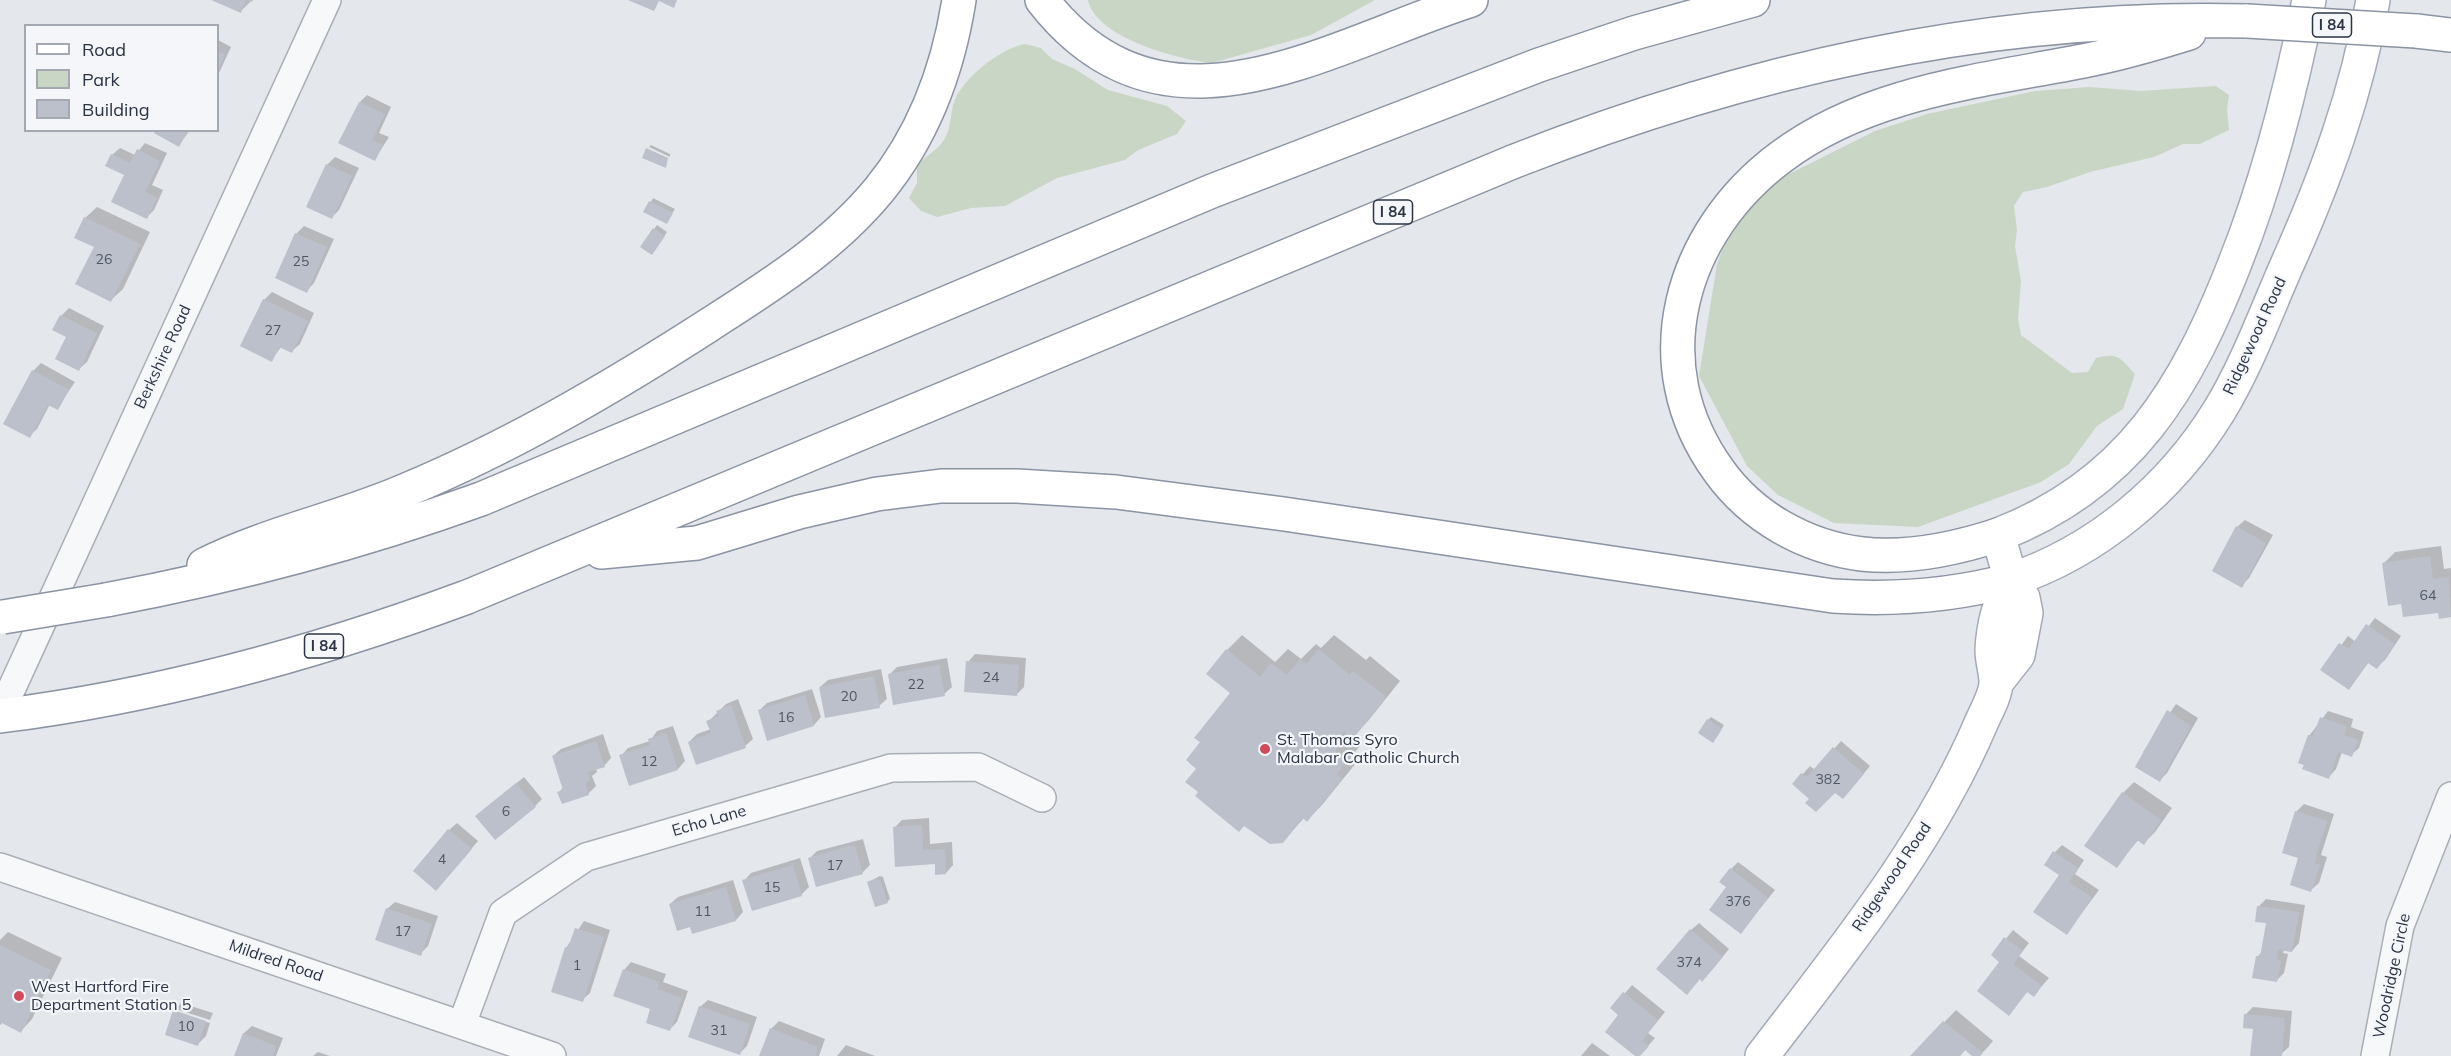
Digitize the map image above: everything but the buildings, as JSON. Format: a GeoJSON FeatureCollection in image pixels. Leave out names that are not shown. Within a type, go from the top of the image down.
{"type":"FeatureCollection","features":[{"type":"Feature","properties":{"kind":"main road"},"geometry":{"type":"LineString","coordinates":[[157,591],[235,551],[370,505],[501,448],[613,385],[815,254],[845,227],[880,189],[915,137],[942,77],[958,0]]}},
{"type":"Feature","properties":{"kind":"main road"},"geometry":{"type":"LineString","coordinates":[[1042,0],[1076,36],[1110,62],[1152,77],[1196,82],[1240,78],[1290,65],[1471,0]]}},
{"type":"Feature","properties":{"kind":"main road"},"geometry":{"type":"LineString","coordinates":[[1,617],[157,591],[331,548],[481,499],[1222,187],[1539,65],[1644,30],[1753,0]]}},
{"type":"Feature","properties":{"kind":"main road"},"geometry":{"type":"LineString","coordinates":[[2236,21],[2111,55],[1979,79],[1856,116],[1803,141],[1753,179],[1726,207],[1699,253],[1688,282],[1679,326],[1677,359],[1680,388],[1694,430],[1710,459],[1750,506],[1803,537],[1831,548],[1861,554],[1890,555],[1931,551],[1998,535],[2028,522],[2059,504],[2116,460],[2149,427],[2193,361],[2221,300],[2257,206],[2288,95],[2309,0]]}},
{"type":"Feature","properties":{"kind":"main road","name":"Ridgewood Road"},"geometry":{"type":"LineString","coordinates":[[2011,580],[2062,559],[2116,525],[2167,479],[2218,412],[2265,315],[2330,164],[2353,94],[2373,0]]}},
{"type":"Feature","properties":{"kind":"main road","name":"I 84"},"geometry":{"type":"LineString","coordinates":[[0,715],[60,707],[174,685],[319,647],[449,604],[578,553],[1450,188],[1649,111],[1779,74],[1929,43],[2097,25],[2236,21],[2451,35]]}},
{"type":"Feature","properties":{"kind":"main road"},"geometry":{"type":"LineString","coordinates":[[578,553],[651,549],[697,543],[799,512],[888,493],[940,486],[1017,486],[1116,492],[1284,514],[1833,596],[1906,598],[1980,588],[2011,580]]}},
{"type":"Feature","properties":{"kind":"main road","name":"Ridgewood Road"},"geometry":{"type":"LineString","coordinates":[[1762,1056],[1872,909],[1928,825],[1977,734],[1996,683],[2018,654],[2026,613],[2023,598],[2011,580],[1998,535]]}},
{"type":"Feature","properties":{"kind":"street","name":"Berkshire Road"},"geometry":{"type":"LineString","coordinates":[[0,715],[327,0]]}},
{"type":"Feature","properties":{"kind":"street","name":"Echo Lane"},"geometry":{"type":"LineString","coordinates":[[462,1024],[503,913],[586,857],[891,768],[978,767],[1042,798]]}},
{"type":"Feature","properties":{"kind":"street","name":"Woodridge Circle"},"geometry":{"type":"LineString","coordinates":[[2375,1056],[2400,926],[2451,796]]}},
{"type":"Feature","properties":{"kind":"street","name":"Mildred Road"},"geometry":{"type":"LineString","coordinates":[[0,867],[552,1056]]}},
{"type":"Feature","properties":{"kind":"green space"},"geometry":{"type":"Polygon","coordinates":[[[1088,0],[1375,0],[1311,35],[1212,63],[1159,51],[1122,36],[1094,13],[1088,0]]]}},
{"type":"Feature","properties":{"kind":"green space"},"geometry":{"type":"Polygon","coordinates":[[[1025,44],[1041,48],[1052,59],[1075,69],[1108,90],[1167,106],[1186,121],[1177,134],[1138,150],[1125,160],[1057,178],[1005,206],[971,208],[937,217],[921,211],[909,198],[917,183],[917,166],[944,139],[957,95],[972,76],[993,58],[1025,44]]]}},
{"type":"Feature","properties":{"kind":"green space"},"geometry":{"type":"Polygon","coordinates":[[[2216,86],[2229,95],[2227,110],[2229,130],[2200,144],[2183,144],[2154,157],[2090,172],[2047,187],[2023,192],[2014,206],[2017,230],[2015,246],[2021,281],[2018,319],[2021,335],[2072,373],[2088,372],[2096,358],[2114,356],[2122,360],[2135,374],[2123,409],[2097,426],[2069,464],[2041,482],[1918,527],[1834,523],[1778,495],[1747,466],[1699,376],[1717,264],[1723,248],[1743,216],[1765,193],[1787,175],[1875,131],[1927,114],[2035,91],[2090,87],[2140,91],[2216,86]]]}},
{"type":"Feature","properties":{"kind":"place","name":"St. Thomas Syro Malabar Catholic Church"},"geometry":{"type":"Point","coordinates":[1265,749]}},
{"type":"Feature","properties":{"kind":"place","name":"West Hartford Fire Department Station 5"},"geometry":{"type":"Point","coordinates":[19,996]}}]}
